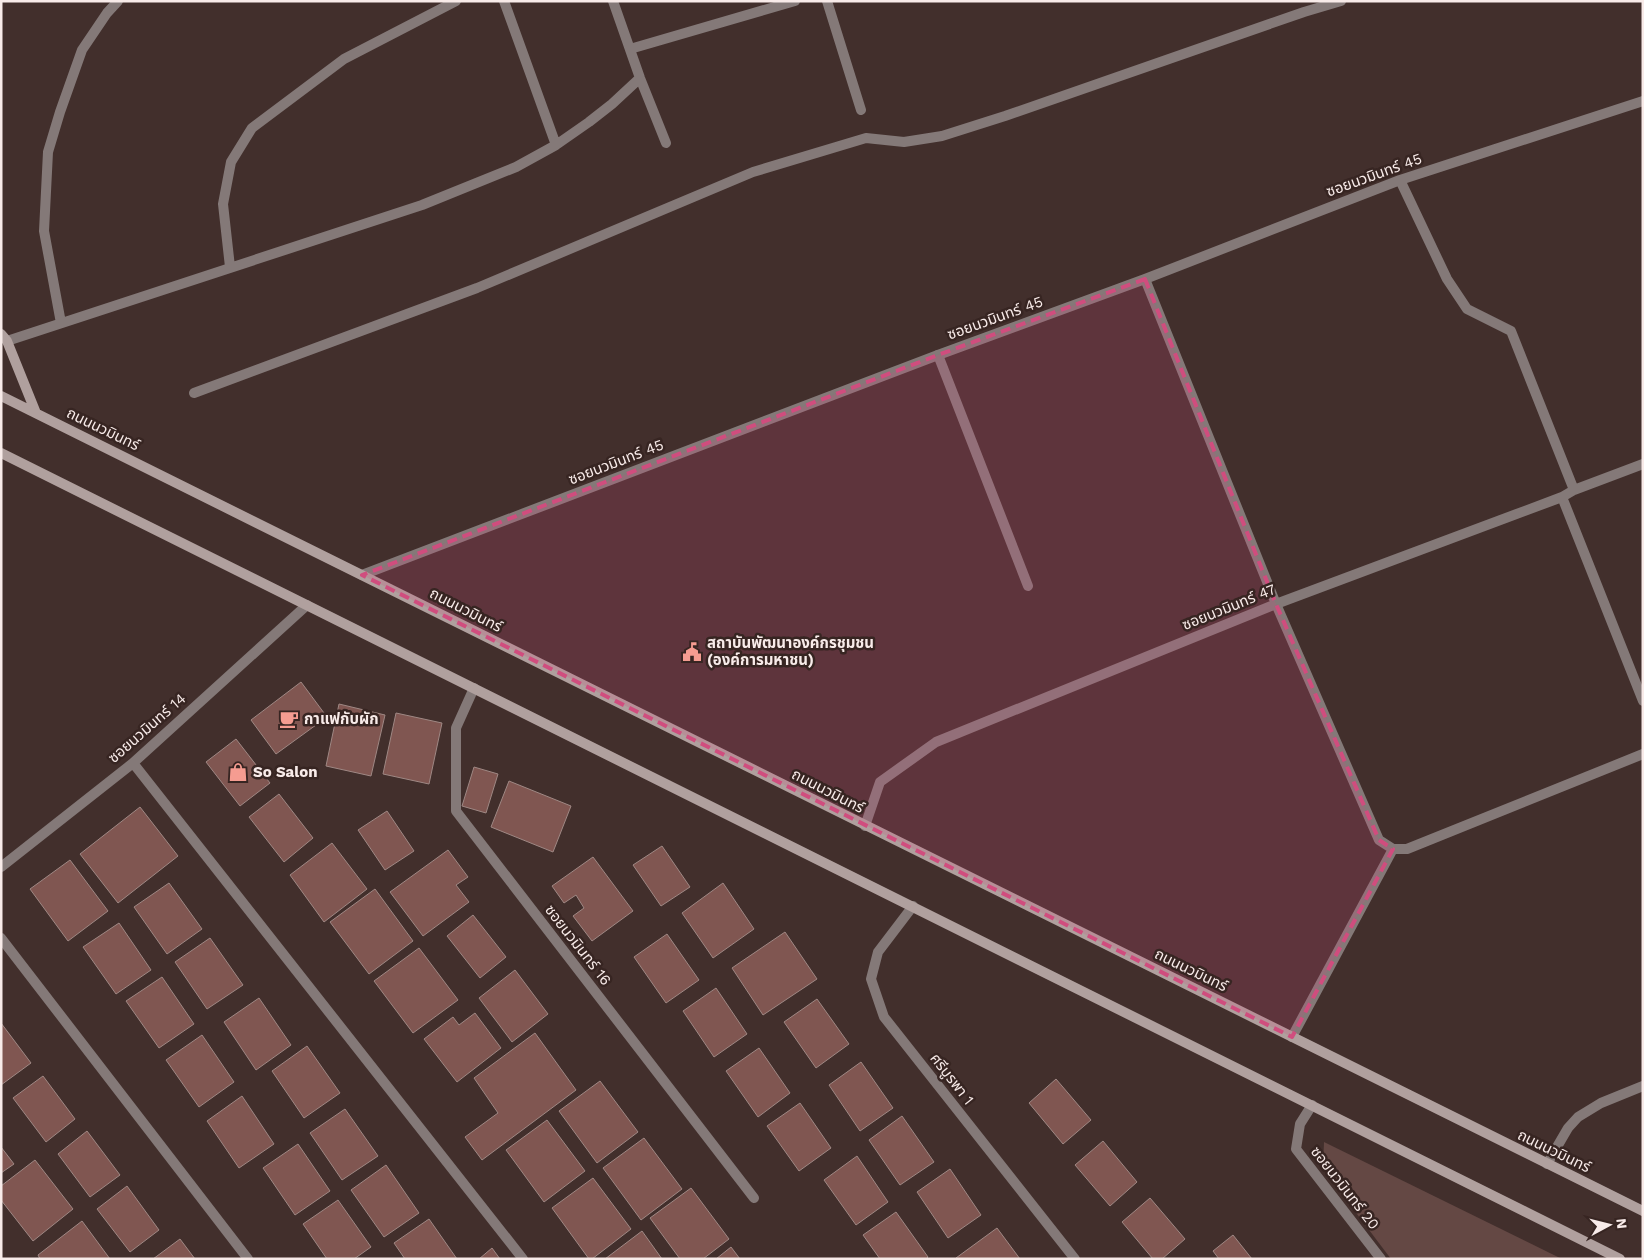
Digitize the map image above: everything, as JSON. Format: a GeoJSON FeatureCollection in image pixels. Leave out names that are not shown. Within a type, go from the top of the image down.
{"type":"FeatureCollection","features":[{"type":"Feature","properties":{"kind":"main road"},"geometry":{"type":"LineString","coordinates":[[4,337],[36,413]]}},
{"type":"Feature","properties":{"kind":"main road","name":"ถนนนวมินทร์"},"geometry":{"type":"LineString","coordinates":[[1,396],[1643,1211]]}},
{"type":"Feature","properties":{"kind":"main road"},"geometry":{"type":"LineString","coordinates":[[1,453],[1620,1259]]}},
{"type":"Feature","properties":{"kind":"street"},"geometry":{"type":"LineString","coordinates":[[61,323],[44,231],[48,152],[82,50],[106,13],[118,1]]}},
{"type":"Feature","properties":{"kind":"street"},"geometry":{"type":"LineString","coordinates":[[230,267],[224,204],[231,162],[252,128],[344,59],[456,1]]}},
{"type":"Feature","properties":{"kind":"street"},"geometry":{"type":"LineString","coordinates":[[504,1],[556,145]]}},
{"type":"Feature","properties":{"kind":"street"},"geometry":{"type":"LineString","coordinates":[[613,1],[640,78],[666,143]]}},
{"type":"Feature","properties":{"kind":"street"},"geometry":{"type":"LineString","coordinates":[[630,49],[795,1]]}},
{"type":"Feature","properties":{"kind":"street"},"geometry":{"type":"LineString","coordinates":[[827,1],[860,110]]}},
{"type":"Feature","properties":{"kind":"street"},"geometry":{"type":"LineString","coordinates":[[194,393],[477,288],[753,172],[866,138],[904,142],[942,136],[1341,1]]}},
{"type":"Feature","properties":{"kind":"street"},"geometry":{"type":"LineString","coordinates":[[4,337],[61,323],[422,205],[516,167],[556,145],[612,104],[640,78]]}},
{"type":"Feature","properties":{"kind":"street","name":"ซอยนวมินทร์ 45"},"geometry":{"type":"LineString","coordinates":[[362,575],[938,355],[1146,279],[1400,180],[1643,100]]}},
{"type":"Feature","properties":{"kind":"street"},"geometry":{"type":"LineString","coordinates":[[1400,180],[1447,279],[1466,309],[1512,331],[1574,490]]}},
{"type":"Feature","properties":{"kind":"street"},"geometry":{"type":"LineString","coordinates":[[1146,279],[1276,604],[1379,840],[1393,849],[1407,849],[1643,754]]}},
{"type":"Feature","properties":{"kind":"street"},"geometry":{"type":"LineString","coordinates":[[938,355],[1028,586]]}},
{"type":"Feature","properties":{"kind":"street","name":"ซอยนวมินทร์ 47"},"geometry":{"type":"LineString","coordinates":[[865,826],[880,782],[936,742],[1276,604],[1562,497],[1574,490],[1643,464]]}},
{"type":"Feature","properties":{"kind":"street"},"geometry":{"type":"LineString","coordinates":[[1562,497],[1643,701]]}},
{"type":"Feature","properties":{"kind":"street","name":"ซอยนวมินทร์ 14"},"geometry":{"type":"LineString","coordinates":[[1,867],[133,763],[307,605]]}},
{"type":"Feature","properties":{"kind":"street","name":"ซอยนวมินทร์ 16"},"geometry":{"type":"LineString","coordinates":[[474,688],[456,728],[456,811],[754,1198]]}},
{"type":"Feature","properties":{"kind":"street"},"geometry":{"type":"LineString","coordinates":[[133,763],[523,1259]]}},
{"type":"Feature","properties":{"kind":"street"},"geometry":{"type":"LineString","coordinates":[[1292,1037],[1393,849]]}},
{"type":"Feature","properties":{"kind":"street","name":"ศรีบูรพา 1"},"geometry":{"type":"LineString","coordinates":[[913,906],[878,952],[871,979],[884,1017],[1075,1259]]}},
{"type":"Feature","properties":{"kind":"street"},"geometry":{"type":"LineString","coordinates":[[1,938],[248,1259]]}},
{"type":"Feature","properties":{"kind":"street"},"geometry":{"type":"LineString","coordinates":[[1547,1164],[1568,1128],[1578,1117],[1601,1103],[1643,1086]]}},
{"type":"Feature","properties":{"kind":"street","name":"ซอยนวมินทร์ 20"},"geometry":{"type":"LineString","coordinates":[[1312,1105],[1300,1124],[1296,1149],[1380,1259]]}},
{"type":"Feature","properties":{"kind":"highlighted area"},"geometry":{"type":"Polygon","coordinates":[[[1145,279],[1276,604],[1379,840],[1393,849],[1292,1037],[362,575],[938,355],[1145,279]]]}},
{"type":"Feature","properties":{"kind":"shaded area"},"geometry":{"type":"Polygon","coordinates":[[[1324,1142],[1562,1259],[1391,1259],[1323,1169],[1324,1142]]]}},
{"type":"Feature","properties":{"kind":"building","name":"กาแฟกับผัก"},"geometry":{"type":"Polygon","coordinates":[[[301,682],[327,717],[276,754],[251,720],[301,682]]]}},
{"type":"Feature","properties":{"kind":"building"},"geometry":{"type":"Polygon","coordinates":[[[339,704],[385,715],[371,776],[326,766],[339,704]]]}},
{"type":"Feature","properties":{"kind":"building"},"geometry":{"type":"Polygon","coordinates":[[[396,713],[442,723],[429,784],[383,774],[396,713]]]}},
{"type":"Feature","properties":{"kind":"building","name":"So Salon"},"geometry":{"type":"Polygon","coordinates":[[[236,739],[270,783],[240,806],[206,762],[236,739]]]}},
{"type":"Feature","properties":{"kind":"building"},"geometry":{"type":"Polygon","coordinates":[[[474,767],[498,774],[486,813],[462,806],[474,767]]]}},
{"type":"Feature","properties":{"kind":"building"},"geometry":{"type":"Polygon","coordinates":[[[509,781],[571,806],[553,852],[491,827],[509,781]]]}},
{"type":"Feature","properties":{"kind":"building"},"geometry":{"type":"Polygon","coordinates":[[[279,794],[313,838],[284,862],[249,817],[279,794]]]}},
{"type":"Feature","properties":{"kind":"building"},"geometry":{"type":"Polygon","coordinates":[[[140,807],[178,856],[118,903],[80,854],[140,807]]]}},
{"type":"Feature","properties":{"kind":"building"},"geometry":{"type":"Polygon","coordinates":[[[387,811],[414,851],[385,870],[358,830],[387,811]]]}},
{"type":"Feature","properties":{"kind":"building"},"geometry":{"type":"Polygon","coordinates":[[[332,843],[367,889],[324,922],[290,875],[332,843]]]}},
{"type":"Feature","properties":{"kind":"building"},"geometry":{"type":"Polygon","coordinates":[[[662,846],[690,887],[661,906],[633,865],[662,846]]]}},
{"type":"Feature","properties":{"kind":"building"},"geometry":{"type":"Polygon","coordinates":[[[448,850],[468,877],[456,885],[469,902],[423,936],[390,892],[448,850]]]}},
{"type":"Feature","properties":{"kind":"building"},"geometry":{"type":"Polygon","coordinates":[[[593,857],[633,911],[592,941],[573,916],[584,908],[576,895],[564,903],[552,886],[593,857]]]}},
{"type":"Feature","properties":{"kind":"building"},"geometry":{"type":"Polygon","coordinates":[[[70,860],[108,911],[68,941],[30,889],[70,860]]]}},
{"type":"Feature","properties":{"kind":"building"},"geometry":{"type":"Polygon","coordinates":[[[169,883],[202,929],[167,954],[134,907],[169,883]]]}},
{"type":"Feature","properties":{"kind":"building"},"geometry":{"type":"Polygon","coordinates":[[[723,883],[754,929],[713,958],[682,913],[723,883]]]}},
{"type":"Feature","properties":{"kind":"building"},"geometry":{"type":"Polygon","coordinates":[[[375,889],[413,941],[369,974],[330,922],[375,889]]]}},
{"type":"Feature","properties":{"kind":"building"},"geometry":{"type":"Polygon","coordinates":[[[473,915],[506,957],[480,978],[447,936],[473,915]]]}},
{"type":"Feature","properties":{"kind":"building"},"geometry":{"type":"Polygon","coordinates":[[[119,923],[151,970],[116,994],[83,947],[119,923]]]}},
{"type":"Feature","properties":{"kind":"building"},"geometry":{"type":"Polygon","coordinates":[[[785,932],[817,979],[763,1015],[732,968],[785,932]]]}},
{"type":"Feature","properties":{"kind":"building"},"geometry":{"type":"Polygon","coordinates":[[[667,934],[699,980],[666,1003],[634,957],[667,934]]]}},
{"type":"Feature","properties":{"kind":"building"},"geometry":{"type":"Polygon","coordinates":[[[210,938],[243,985],[207,1009],[175,962],[210,938]]]}},
{"type":"Feature","properties":{"kind":"building"},"geometry":{"type":"Polygon","coordinates":[[[419,948],[458,1000],[413,1033],[374,981],[419,948]]]}},
{"type":"Feature","properties":{"kind":"building"},"geometry":{"type":"Polygon","coordinates":[[[515,970],[548,1014],[512,1042],[479,998],[515,970]]]}},
{"type":"Feature","properties":{"kind":"building"},"geometry":{"type":"Polygon","coordinates":[[[162,977],[194,1024],[159,1048],[126,1001],[162,977]]]}},
{"type":"Feature","properties":{"kind":"building"},"geometry":{"type":"Polygon","coordinates":[[[716,988],[747,1034],[714,1057],[683,1011],[716,988]]]}},
{"type":"Feature","properties":{"kind":"building"},"geometry":{"type":"Polygon","coordinates":[[[259,998],[291,1045],[256,1070],[224,1022],[259,998]]]}},
{"type":"Feature","properties":{"kind":"building"},"geometry":{"type":"Polygon","coordinates":[[[817,999],[849,1044],[816,1068],[784,1022],[817,999]]]}},
{"type":"Feature","properties":{"kind":"building"},"geometry":{"type":"Polygon","coordinates":[[[475,1013],[501,1048],[457,1082],[424,1039],[453,1017],[459,1025],[475,1013]]]}},
{"type":"Feature","properties":{"kind":"building"},"geometry":{"type":"Polygon","coordinates":[[[1,1023],[31,1063],[1,1085],[1,1023]]]}},
{"type":"Feature","properties":{"kind":"building"},"geometry":{"type":"Polygon","coordinates":[[[535,1033],[576,1090],[482,1160],[465,1137],[498,1113],[474,1078],[535,1033]]]}},
{"type":"Feature","properties":{"kind":"building"},"geometry":{"type":"Polygon","coordinates":[[[202,1035],[234,1082],[199,1107],[166,1060],[202,1035]]]}},
{"type":"Feature","properties":{"kind":"building"},"geometry":{"type":"Polygon","coordinates":[[[307,1046],[340,1093],[304,1118],[272,1071],[307,1046]]]}},
{"type":"Feature","properties":{"kind":"building"},"geometry":{"type":"Polygon","coordinates":[[[759,1048],[790,1093],[758,1117],[726,1071],[759,1048]]]}},
{"type":"Feature","properties":{"kind":"building"},"geometry":{"type":"Polygon","coordinates":[[[861,1062],[893,1108],[860,1131],[829,1085],[861,1062]]]}},
{"type":"Feature","properties":{"kind":"building"},"geometry":{"type":"Polygon","coordinates":[[[43,1076],[75,1119],[46,1142],[13,1098],[43,1076]]]}},
{"type":"Feature","properties":{"kind":"building"},"geometry":{"type":"Polygon","coordinates":[[[1056,1079],[1091,1120],[1063,1144],[1029,1103],[1056,1079]]]}},
{"type":"Feature","properties":{"kind":"building"},"geometry":{"type":"Polygon","coordinates":[[[600,1081],[638,1132],[597,1163],[559,1111],[600,1081]]]}},
{"type":"Feature","properties":{"kind":"building"},"geometry":{"type":"Polygon","coordinates":[[[242,1096],[274,1144],[239,1168],[207,1121],[242,1096]]]}},
{"type":"Feature","properties":{"kind":"building"},"geometry":{"type":"Polygon","coordinates":[[[800,1103],[831,1148],[799,1171],[767,1126],[800,1103]]]}},
{"type":"Feature","properties":{"kind":"building"},"geometry":{"type":"Polygon","coordinates":[[[345,1109],[378,1156],[342,1180],[310,1133],[345,1109]]]}},
{"type":"Feature","properties":{"kind":"building"},"geometry":{"type":"Polygon","coordinates":[[[902,1116],[934,1162],[900,1185],[869,1140],[902,1116]]]}},
{"type":"Feature","properties":{"kind":"building"},"geometry":{"type":"Polygon","coordinates":[[[547,1120],[585,1171],[544,1202],[506,1150],[547,1120]]]}},
{"type":"Feature","properties":{"kind":"building"},"geometry":{"type":"Polygon","coordinates":[[[87,1131],[120,1175],[90,1197],[58,1154],[87,1131]]]}},
{"type":"Feature","properties":{"kind":"building"},"geometry":{"type":"Polygon","coordinates":[[[644,1138],[682,1189],[641,1220],[603,1168],[644,1138]]]}},
{"type":"Feature","properties":{"kind":"building"},"geometry":{"type":"Polygon","coordinates":[[[1103,1141],[1137,1182],[1110,1206],[1075,1165],[1103,1141]]]}},
{"type":"Feature","properties":{"kind":"building"},"geometry":{"type":"Polygon","coordinates":[[[298,1144],[330,1191],[295,1215],[263,1168],[298,1144]]]}},
{"type":"Feature","properties":{"kind":"building"},"geometry":{"type":"Polygon","coordinates":[[[1,1147],[14,1164],[1,1173],[1,1147]]]}},
{"type":"Feature","properties":{"kind":"building"},"geometry":{"type":"Polygon","coordinates":[[[857,1156],[888,1202],[856,1225],[824,1180],[857,1156]]]}},
{"type":"Feature","properties":{"kind":"building"},"geometry":{"type":"Polygon","coordinates":[[[35,1160],[73,1209],[33,1241],[1,1200],[1,1186],[35,1160]]]}},
{"type":"Feature","properties":{"kind":"building"},"geometry":{"type":"Polygon","coordinates":[[[386,1165],[419,1213],[384,1237],[351,1190],[386,1165]]]}},
{"type":"Feature","properties":{"kind":"building"},"geometry":{"type":"Polygon","coordinates":[[[950,1169],[981,1215],[948,1238],[917,1192],[950,1169]]]}},
{"type":"Feature","properties":{"kind":"building"},"geometry":{"type":"Polygon","coordinates":[[[593,1178],[631,1229],[592,1259],[589,1259],[552,1208],[593,1178]]]}},
{"type":"Feature","properties":{"kind":"building"},"geometry":{"type":"Polygon","coordinates":[[[127,1186],[159,1230],[130,1252],[97,1209],[127,1186]]]}},
{"type":"Feature","properties":{"kind":"building"},"geometry":{"type":"Polygon","coordinates":[[[691,1188],[729,1239],[703,1259],[680,1259],[650,1218],[691,1188]]]}},
{"type":"Feature","properties":{"kind":"building"},"geometry":{"type":"Polygon","coordinates":[[[1150,1198],[1185,1239],[1162,1259],[1153,1259],[1122,1222],[1150,1198]]]}},
{"type":"Feature","properties":{"kind":"building"},"geometry":{"type":"Polygon","coordinates":[[[338,1200],[371,1247],[354,1259],[327,1259],[303,1224],[338,1200]]]}},
{"type":"Feature","properties":{"kind":"building"},"geometry":{"type":"Polygon","coordinates":[[[896,1212],[928,1257],[926,1259],[880,1259],[863,1235],[896,1212]]]}},
{"type":"Feature","properties":{"kind":"building"},"geometry":{"type":"Polygon","coordinates":[[[429,1219],[457,1259],[405,1259],[394,1243],[429,1219]]]}},
{"type":"Feature","properties":{"kind":"building"},"geometry":{"type":"Polygon","coordinates":[[[82,1221],[110,1259],[40,1259],[38,1255],[82,1221]]]}},
{"type":"Feature","properties":{"kind":"building"},"geometry":{"type":"Polygon","coordinates":[[[997,1228],[1020,1259],[956,1259],[956,1258],[997,1228]]]}},
{"type":"Feature","properties":{"kind":"building"},"geometry":{"type":"Polygon","coordinates":[[[642,1231],[662,1259],[605,1259],[642,1231]]]}},
{"type":"Feature","properties":{"kind":"building"},"geometry":{"type":"Polygon","coordinates":[[[1233,1235],[1252,1259],[1219,1259],[1213,1251],[1233,1235]]]}},
{"type":"Feature","properties":{"kind":"building"},"geometry":{"type":"Polygon","coordinates":[[[180,1239],[195,1259],[153,1259],[180,1239]]]}},
{"type":"Feature","properties":{"kind":"building"},"geometry":{"type":"Polygon","coordinates":[[[731,1247],[740,1259],[716,1259],[731,1247]]]}},
{"type":"Feature","properties":{"kind":"building"},"geometry":{"type":"Polygon","coordinates":[[[492,1248],[500,1259],[479,1259],[492,1248]]]}},
{"type":"Feature","properties":{"kind":"place","name":"สถาบันพัฒนาองค์กรชุมชน (องค์การมหาชน)"},"geometry":{"type":"Point","coordinates":[692,652]}},
{"type":"Feature","properties":{"kind":"place","name":"กาแฟกับผัก"},"geometry":{"type":"Point","coordinates":[289,719]}},
{"type":"Feature","properties":{"kind":"place","name":"So Salon"},"geometry":{"type":"Point","coordinates":[238,772]}}]}
